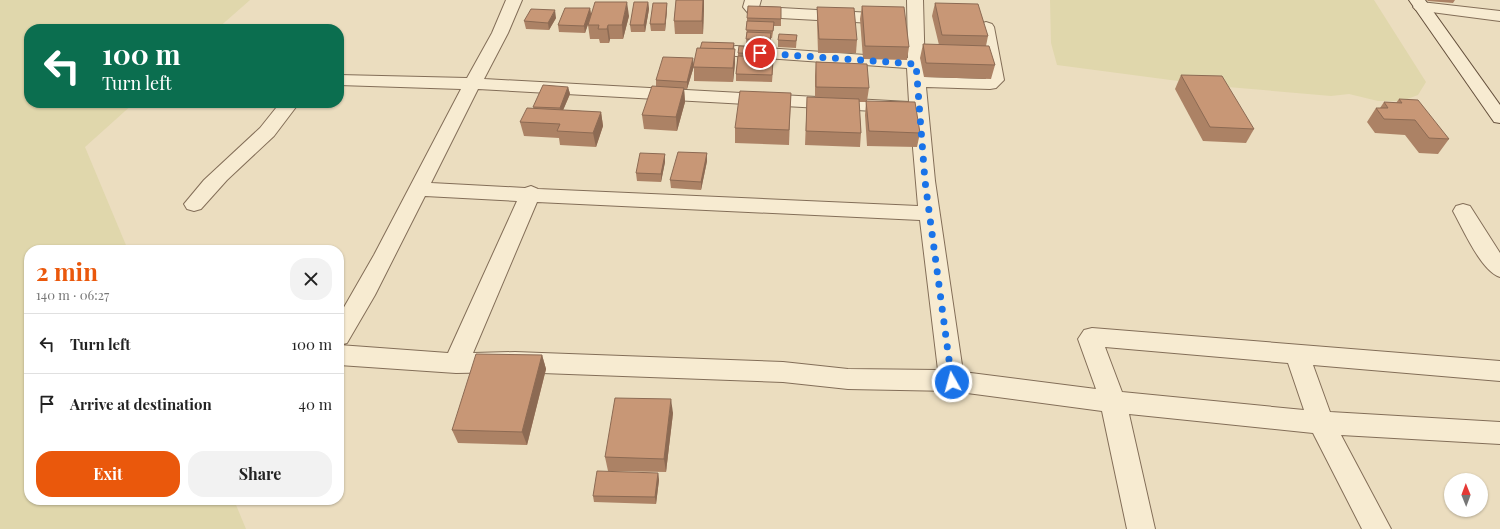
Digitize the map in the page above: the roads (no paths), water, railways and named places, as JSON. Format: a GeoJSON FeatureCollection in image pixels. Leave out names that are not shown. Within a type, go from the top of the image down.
{"type":"FeatureCollection","features":[{"type":"Feature","properties":{"kind":"street"},"geometry":{"type":"LineString","coordinates":[[344,328],[364,295],[420,189],[451,123],[500,33],[514,0]]}},
{"type":"Feature","properties":{"kind":"street"},"geometry":{"type":"LineString","coordinates":[[753,0],[751,7],[754,10],[761,12],[916,20]]}},
{"type":"Feature","properties":{"kind":"street"},"geometry":{"type":"LineString","coordinates":[[915,0],[917,73],[925,181],[952,382]]}},
{"type":"Feature","properties":{"kind":"street"},"geometry":{"type":"LineString","coordinates":[[1482,0],[1497,16]]}},
{"type":"Feature","properties":{"kind":"street"},"geometry":{"type":"LineString","coordinates":[[1419,4],[1497,16]]}},
{"type":"Feature","properties":{"kind":"street"},"geometry":{"type":"LineString","coordinates":[[1419,4],[1500,118]]}},
{"type":"Feature","properties":{"kind":"street"},"geometry":{"type":"LineString","coordinates":[[736,51],[917,73],[990,84],[994,80],[986,27]]}},
{"type":"Feature","properties":{"kind":"street"},"geometry":{"type":"LineString","coordinates":[[344,80],[529,85],[920,108]]}},
{"type":"Feature","properties":{"kind":"street"},"geometry":{"type":"LineString","coordinates":[[194,204],[208,186],[268,130],[284,108]]}},
{"type":"Feature","properties":{"kind":"street"},"geometry":{"type":"LineString","coordinates":[[420,189],[531,193],[703,204],[929,212]]}},
{"type":"Feature","properties":{"kind":"street"},"geometry":{"type":"LineString","coordinates":[[456,362],[531,193]]}},
{"type":"Feature","properties":{"kind":"street"},"geometry":{"type":"LineString","coordinates":[[1463,211],[1487,252],[1500,269]]}},
{"type":"Feature","properties":{"kind":"street"},"geometry":{"type":"LineString","coordinates":[[1141,529],[1113,402],[1090,339],[1092,337],[1298,356],[1500,371]]}},
{"type":"Feature","properties":{"kind":"street"},"geometry":{"type":"LineString","coordinates":[[344,355],[456,362],[515,362],[783,372],[848,379],[901,379],[952,382],[1113,402],[1321,423],[1500,433]]}},
{"type":"Feature","properties":{"kind":"street"},"geometry":{"type":"LineString","coordinates":[[1298,356],[1321,423],[1376,529]]}}]}
